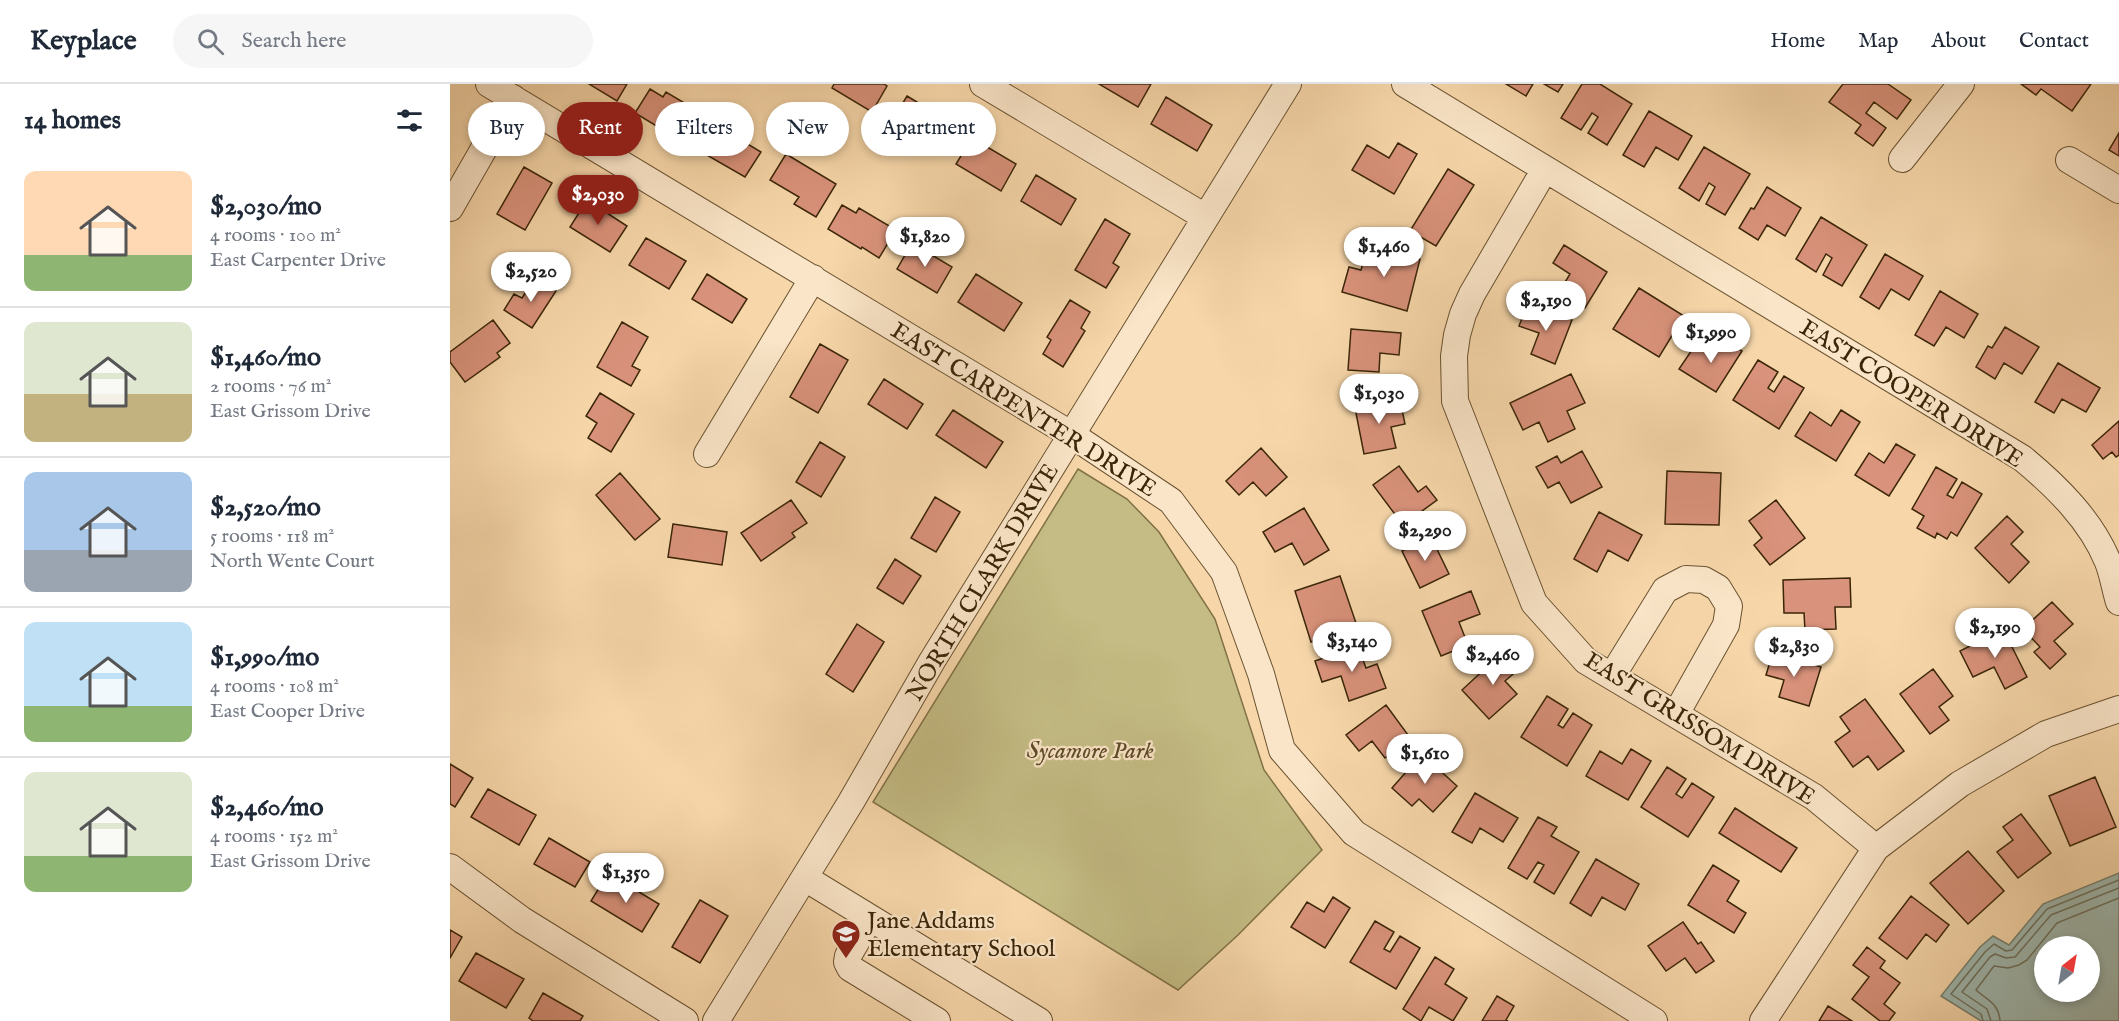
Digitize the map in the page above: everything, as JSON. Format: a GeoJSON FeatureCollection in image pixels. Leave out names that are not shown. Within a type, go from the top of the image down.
{"type":"FeatureCollection","features":[{"type":"Feature","properties":{"kind":"street","name":"EAST CARPENTER DRIVE"},"geometry":{"type":"LineString","coordinates":[[489,84],[1072,435],[1171,501],[1224,572],[1261,674],[1282,750],[1354,833],[1654,1021]]}},
{"type":"Feature","properties":{"kind":"street"},"geometry":{"type":"LineString","coordinates":[[983,84],[1205,217]]}},
{"type":"Feature","properties":{"kind":"street","name":"NORTH CLARK DRIVE"},"geometry":{"type":"LineString","coordinates":[[716,1021],[851,802],[932,661],[1288,84]]}},
{"type":"Feature","properties":{"kind":"street","name":"EAST COOPER DRIVE"},"geometry":{"type":"LineString","coordinates":[[1405,84],[2022,459],[2047,478],[2089,528],[2108,561],[2119,602]]}},
{"type":"Feature","properties":{"kind":"street"},"geometry":{"type":"LineString","coordinates":[[1902,159],[1961,84]]}},
{"type":"Feature","properties":{"kind":"street"},"geometry":{"type":"LineString","coordinates":[[450,208],[513,98]]}},
{"type":"Feature","properties":{"kind":"street"},"geometry":{"type":"LineString","coordinates":[[2069,160],[2119,190]]}},
{"type":"Feature","properties":{"kind":"street","name":"EAST GRISSOM DRIVE"},"geometry":{"type":"LineString","coordinates":[[1545,169],[1472,294],[1463,314],[1454,356],[1455,401],[1534,603],[1586,661],[1814,797],[1876,848]]}},
{"type":"Feature","properties":{"kind":"street"},"geometry":{"type":"LineString","coordinates":[[708,454],[813,278]]}},
{"type":"Feature","properties":{"kind":"street"},"geometry":{"type":"LineString","coordinates":[[1612,676],[1665,590],[1686,579],[1704,580],[1718,588],[1729,606],[1726,625],[1676,714]]}},
{"type":"Feature","properties":{"kind":"street"},"geometry":{"type":"LineString","coordinates":[[1763,1021],[1876,848],[1960,784],[2046,734],[2119,709]]}},
{"type":"Feature","properties":{"kind":"street"},"geometry":{"type":"LineString","coordinates":[[450,867],[522,920],[685,1021]]}},
{"type":"Feature","properties":{"kind":"street"},"geometry":{"type":"LineString","coordinates":[[804,878],[1039,1021]]}},
{"type":"Feature","properties":{"kind":"street"},"geometry":{"type":"LineString","coordinates":[[870,918],[848,956],[847,962],[850,968],[937,1021]]}},
{"type":"Feature","properties":{"kind":"green space","name":"Sycamore Park"},"geometry":{"type":"Polygon","coordinates":[[[1078,469],[1127,499],[1159,532],[1215,619],[1264,770],[1322,850],[1238,935],[1178,990],[873,802],[1078,469]]]}},
{"type":"Feature","properties":{"kind":"water"},"geometry":{"type":"Polygon","coordinates":[[[2119,873],[2119,1021],[1981,1021],[1941,996],[1980,947],[1993,936],[2009,945],[2043,904],[2119,873]]]}},
{"type":"Feature","properties":{"kind":"building"},"geometry":{"type":"Polygon","coordinates":[[[589,84],[627,84],[617,101],[589,84]]]}},
{"type":"Feature","properties":{"kind":"building"},"geometry":{"type":"Polygon","coordinates":[[[834,84],[884,84],[887,86],[878,102],[861,102],[861,105],[832,88],[834,84]]]}},
{"type":"Feature","properties":{"kind":"building"},"geometry":{"type":"Polygon","coordinates":[[[1099,84],[1151,84],[1138,107],[1099,84]]]}},
{"type":"Feature","properties":{"kind":"building"},"geometry":{"type":"Polygon","coordinates":[[[1506,84],[1533,84],[1526,96],[1506,84]]]}},
{"type":"Feature","properties":{"kind":"building"},"geometry":{"type":"Polygon","coordinates":[[[1544,84],[1563,84],[1558,92],[1544,84]]]}},
{"type":"Feature","properties":{"kind":"building"},"geometry":{"type":"Polygon","coordinates":[[[1582,84],[1600,84],[1632,104],[1607,145],[1588,133],[1598,117],[1592,113],[1581,130],[1561,118],[1582,84]]]}},
{"type":"Feature","properties":{"kind":"building"},"geometry":{"type":"Polygon","coordinates":[[[1843,84],[1888,84],[1911,100],[1897,119],[1874,102],[1866,113],[1886,128],[1873,146],[1855,133],[1861,125],[1829,102],[1843,84]]]}},
{"type":"Feature","properties":{"kind":"building"},"geometry":{"type":"Polygon","coordinates":[[[2021,84],[2091,84],[2072,111],[2041,89],[2036,95],[2021,84]]]}},
{"type":"Feature","properties":{"kind":"building"},"geometry":{"type":"Polygon","coordinates":[[[650,89],[663,97],[666,92],[683,102],[655,102],[655,125],[643,118],[642,102],[650,89]]]}},
{"type":"Feature","properties":{"kind":"building"},"geometry":{"type":"Polygon","coordinates":[[[907,96],[917,102],[903,102],[907,96]]]}},
{"type":"Feature","properties":{"kind":"building"},"geometry":{"type":"Polygon","coordinates":[[[1166,97],[1212,125],[1197,151],[1151,124],[1166,97]]]}},
{"type":"Feature","properties":{"kind":"building"},"geometry":{"type":"Polygon","coordinates":[[[1649,111],[1692,136],[1678,160],[1656,147],[1644,167],[1623,155],[1649,111]]]}},
{"type":"Feature","properties":{"kind":"building"},"geometry":{"type":"Polygon","coordinates":[[[2119,133],[2119,156],[2109,150],[2119,133]]]}},
{"type":"Feature","properties":{"kind":"building"},"geometry":{"type":"Polygon","coordinates":[[[1398,143],[1417,154],[1394,194],[1352,170],[1367,145],[1389,158],[1398,143]]]}},
{"type":"Feature","properties":{"kind":"building"},"geometry":{"type":"Polygon","coordinates":[[[1704,147],[1750,174],[1725,215],[1706,204],[1715,187],[1709,183],[1699,201],[1679,188],[1704,147]]]}},
{"type":"Feature","properties":{"kind":"building"},"geometry":{"type":"Polygon","coordinates":[[[754,148],[761,152],[745,177],[708,156],[754,156],[754,148]]]}},
{"type":"Feature","properties":{"kind":"building"},"geometry":{"type":"Polygon","coordinates":[[[996,152],[1016,164],[1001,191],[956,164],[961,156],[996,156],[996,152]]]}},
{"type":"Feature","properties":{"kind":"building"},"geometry":{"type":"Polygon","coordinates":[[[785,156],[789,156],[836,184],[816,217],[794,204],[799,197],[770,180],[785,156]]]}},
{"type":"Feature","properties":{"kind":"building"},"geometry":{"type":"Polygon","coordinates":[[[524,167],[552,183],[525,230],[497,214],[524,167]]]}},
{"type":"Feature","properties":{"kind":"building"},"geometry":{"type":"Polygon","coordinates":[[[1448,169],[1474,185],[1436,246],[1410,231],[1448,169]]]}},
{"type":"Feature","properties":{"kind":"building"},"geometry":{"type":"Polygon","coordinates":[[[1036,175],[1076,199],[1061,225],[1021,201],[1036,175]]]}},
{"type":"Feature","properties":{"kind":"building"},"geometry":{"type":"Polygon","coordinates":[[[1767,187],[1801,208],[1785,236],[1767,225],[1758,240],[1739,228],[1767,187]]]}},
{"type":"Feature","properties":{"kind":"building"},"geometry":{"type":"Polygon","coordinates":[[[587,200],[627,226],[610,252],[570,227],[587,200]]]}},
{"type":"Feature","properties":{"kind":"building"},"geometry":{"type":"Polygon","coordinates":[[[842,205],[856,213],[859,208],[896,230],[879,258],[828,229],[842,205]]]}},
{"type":"Feature","properties":{"kind":"building"},"geometry":{"type":"Polygon","coordinates":[[[1821,217],[1867,245],[1842,286],[1823,275],[1832,258],[1826,254],[1816,272],[1796,259],[1821,217]]]}},
{"type":"Feature","properties":{"kind":"building"},"geometry":{"type":"Polygon","coordinates":[[[1105,219],[1130,234],[1113,263],[1119,267],[1106,288],[1075,270],[1105,219]]]}},
{"type":"Feature","properties":{"kind":"building"},"geometry":{"type":"Polygon","coordinates":[[[646,238],[686,261],[669,289],[629,265],[646,238]]]}},
{"type":"Feature","properties":{"kind":"building"},"geometry":{"type":"Polygon","coordinates":[[[912,243],[952,267],[937,293],[897,269],[912,243]]]}},
{"type":"Feature","properties":{"kind":"building"},"geometry":{"type":"Polygon","coordinates":[[[1368,245],[1420,259],[1407,311],[1342,292],[1349,267],[1361,270],[1368,245]]]}},
{"type":"Feature","properties":{"kind":"building"},"geometry":{"type":"Polygon","coordinates":[[[1564,245],[1607,272],[1585,308],[1559,292],[1570,274],[1553,263],[1564,245]]]}},
{"type":"Feature","properties":{"kind":"building"},"geometry":{"type":"Polygon","coordinates":[[[1885,254],[1923,276],[1909,300],[1891,289],[1879,309],[1860,297],[1885,254]]]}},
{"type":"Feature","properties":{"kind":"building"},"geometry":{"type":"Polygon","coordinates":[[[707,274],[747,299],[732,323],[692,299],[707,274]]]}},
{"type":"Feature","properties":{"kind":"building"},"geometry":{"type":"Polygon","coordinates":[[[976,274],[1022,303],[1004,331],[958,302],[976,274]]]}},
{"type":"Feature","properties":{"kind":"building"},"geometry":{"type":"Polygon","coordinates":[[[535,278],[556,291],[532,328],[504,310],[514,294],[522,298],[535,278]]]}},
{"type":"Feature","properties":{"kind":"building"},"geometry":{"type":"Polygon","coordinates":[[[1639,288],[1684,316],[1659,357],[1613,329],[1639,288]]]}},
{"type":"Feature","properties":{"kind":"building"},"geometry":{"type":"Polygon","coordinates":[[[1940,291],[1978,314],[1964,338],[1946,327],[1934,346],[1915,335],[1940,291]]]}},
{"type":"Feature","properties":{"kind":"building"},"geometry":{"type":"Polygon","coordinates":[[[1070,300],[1090,312],[1081,328],[1085,331],[1063,367],[1043,354],[1051,340],[1047,337],[1070,300]]]}},
{"type":"Feature","properties":{"kind":"building"},"geometry":{"type":"Polygon","coordinates":[[[1528,303],[1572,320],[1555,364],[1531,354],[1539,333],[1519,326],[1528,303]]]}},
{"type":"Feature","properties":{"kind":"building"},"geometry":{"type":"Polygon","coordinates":[[[493,320],[510,343],[497,353],[500,357],[465,382],[450,362],[450,352],[493,320]]]}},
{"type":"Feature","properties":{"kind":"building"},"geometry":{"type":"Polygon","coordinates":[[[622,322],[648,337],[632,366],[640,370],[631,386],[597,367],[622,322]]]}},
{"type":"Feature","properties":{"kind":"building"},"geometry":{"type":"Polygon","coordinates":[[[2005,327],[2039,347],[2022,374],[2004,363],[1995,379],[1976,367],[1988,346],[1992,348],[2005,327]]]}},
{"type":"Feature","properties":{"kind":"building"},"geometry":{"type":"Polygon","coordinates":[[[1351,329],[1401,333],[1399,355],[1380,353],[1379,372],[1348,370],[1351,329]]]}},
{"type":"Feature","properties":{"kind":"building"},"geometry":{"type":"Polygon","coordinates":[[[1723,339],[1742,351],[1716,392],[1679,369],[1696,344],[1713,354],[1723,339]]]}},
{"type":"Feature","properties":{"kind":"building"},"geometry":{"type":"Polygon","coordinates":[[[820,344],[848,360],[818,413],[790,397],[820,344]]]}},
{"type":"Feature","properties":{"kind":"building"},"geometry":{"type":"Polygon","coordinates":[[[1758,360],[1778,372],[1768,388],[1774,392],[1784,376],[1804,388],[1779,429],[1733,400],[1758,360]]]}},
{"type":"Feature","properties":{"kind":"building"},"geometry":{"type":"Polygon","coordinates":[[[2058,363],[2100,388],[2086,412],[2062,399],[2054,413],[2035,402],[2058,363]]]}},
{"type":"Feature","properties":{"kind":"building"},"geometry":{"type":"Polygon","coordinates":[[[1571,374],[1585,403],[1567,411],[1575,429],[1548,442],[1539,422],[1523,430],[1510,403],[1571,374]]]}},
{"type":"Feature","properties":{"kind":"building"},"geometry":{"type":"Polygon","coordinates":[[[884,379],[923,404],[907,429],[868,404],[884,379]]]}},
{"type":"Feature","properties":{"kind":"building"},"geometry":{"type":"Polygon","coordinates":[[[600,393],[634,414],[611,452],[588,438],[597,423],[586,416],[600,393]]]}},
{"type":"Feature","properties":{"kind":"building"},"geometry":{"type":"Polygon","coordinates":[[[1400,400],[1405,424],[1391,427],[1396,448],[1364,454],[1355,408],[1400,400]]]}},
{"type":"Feature","properties":{"kind":"building"},"geometry":{"type":"Polygon","coordinates":[[[953,410],[1003,442],[986,468],[936,435],[953,410]]]}},
{"type":"Feature","properties":{"kind":"building"},"geometry":{"type":"Polygon","coordinates":[[[1841,410],[1860,422],[1836,461],[1795,436],[1810,412],[1831,426],[1841,410]]]}},
{"type":"Feature","properties":{"kind":"building"},"geometry":{"type":"Polygon","coordinates":[[[2119,421],[2119,455],[2116,457],[2112,452],[2103,459],[2092,445],[2119,421]]]}},
{"type":"Feature","properties":{"kind":"building"},"geometry":{"type":"Polygon","coordinates":[[[820,442],[845,457],[821,497],[796,482],[820,442]]]}},
{"type":"Feature","properties":{"kind":"building"},"geometry":{"type":"Polygon","coordinates":[[[1896,444],[1915,455],[1889,496],[1855,475],[1869,453],[1884,463],[1896,444]]]}},
{"type":"Feature","properties":{"kind":"building"},"geometry":{"type":"Polygon","coordinates":[[[1261,448],[1287,477],[1266,496],[1253,482],[1239,495],[1226,481],[1261,448]]]}},
{"type":"Feature","properties":{"kind":"building"},"geometry":{"type":"Polygon","coordinates":[[[1582,451],[1602,487],[1571,503],[1559,482],[1548,488],[1536,467],[1557,456],[1561,463],[1582,451]]]}},
{"type":"Feature","properties":{"kind":"building"},"geometry":{"type":"Polygon","coordinates":[[[1399,466],[1418,492],[1426,486],[1437,500],[1403,525],[1373,485],[1399,466]]]}},
{"type":"Feature","properties":{"kind":"building"},"geometry":{"type":"Polygon","coordinates":[[[1936,467],[1957,479],[1947,495],[1953,498],[1962,482],[1982,494],[1957,536],[1951,532],[1947,539],[1937,533],[1935,538],[1917,528],[1924,516],[1912,509],[1936,467]]]}},
{"type":"Feature","properties":{"kind":"building"},"geometry":{"type":"Polygon","coordinates":[[[1667,471],[1721,473],[1719,525],[1665,524],[1667,471]]]}},
{"type":"Feature","properties":{"kind":"building"},"geometry":{"type":"Polygon","coordinates":[[[620,473],[660,519],[635,540],[596,495],[620,473]]]}},
{"type":"Feature","properties":{"kind":"building"},"geometry":{"type":"Polygon","coordinates":[[[935,497],[960,512],[936,552],[911,538],[935,497]]]}},
{"type":"Feature","properties":{"kind":"building"},"geometry":{"type":"Polygon","coordinates":[[[791,500],[807,523],[792,533],[795,537],[761,561],[741,533],[791,500]]]}},
{"type":"Feature","properties":{"kind":"building"},"geometry":{"type":"Polygon","coordinates":[[[1776,500],[1805,538],[1770,565],[1754,545],[1762,538],[1749,521],[1776,500]]]}},
{"type":"Feature","properties":{"kind":"building"},"geometry":{"type":"Polygon","coordinates":[[[1304,508],[1329,550],[1304,565],[1292,543],[1275,552],[1263,532],[1304,508]]]}},
{"type":"Feature","properties":{"kind":"building"},"geometry":{"type":"Polygon","coordinates":[[[1599,512],[1642,535],[1628,561],[1608,550],[1597,572],[1574,559],[1599,512]]]}},
{"type":"Feature","properties":{"kind":"building"},"geometry":{"type":"Polygon","coordinates":[[[2007,516],[2023,532],[2011,544],[2029,562],[2009,583],[1975,548],[2007,516]]]}},
{"type":"Feature","properties":{"kind":"building"},"geometry":{"type":"Polygon","coordinates":[[[673,524],[727,532],[722,565],[668,557],[673,524]]]}},
{"type":"Feature","properties":{"kind":"building"},"geometry":{"type":"Polygon","coordinates":[[[1431,537],[1449,574],[1420,588],[1402,551],[1431,537]]]}},
{"type":"Feature","properties":{"kind":"building"},"geometry":{"type":"Polygon","coordinates":[[[895,559],[921,576],[903,604],[877,588],[895,559]]]}},
{"type":"Feature","properties":{"kind":"building"},"geometry":{"type":"Polygon","coordinates":[[[1340,576],[1357,626],[1311,642],[1295,591],[1340,576]]]}},
{"type":"Feature","properties":{"kind":"building"},"geometry":{"type":"Polygon","coordinates":[[[1850,578],[1851,607],[1835,607],[1836,629],[1805,630],[1804,613],[1784,613],[1783,580],[1850,578]]]}},
{"type":"Feature","properties":{"kind":"building"},"geometry":{"type":"Polygon","coordinates":[[[1471,591],[1480,614],[1459,622],[1468,645],[1441,656],[1422,611],[1471,591]]]}},
{"type":"Feature","properties":{"kind":"building"},"geometry":{"type":"Polygon","coordinates":[[[2052,602],[2073,624],[2054,641],[2066,654],[2050,669],[2034,652],[2040,647],[2023,629],[2052,602]]]}},
{"type":"Feature","properties":{"kind":"building"},"geometry":{"type":"Polygon","coordinates":[[[857,624],[884,642],[853,692],[826,674],[857,624]]]}},
{"type":"Feature","properties":{"kind":"building"},"geometry":{"type":"Polygon","coordinates":[[[2003,629],[2027,677],[2005,689],[1994,667],[1973,677],[1960,651],[2003,629]]]}},
{"type":"Feature","properties":{"kind":"building"},"geometry":{"type":"Polygon","coordinates":[[[1358,646],[1366,668],[1377,664],[1386,688],[1349,701],[1341,676],[1322,682],[1315,661],[1358,646]]]}},
{"type":"Feature","properties":{"kind":"building"},"geometry":{"type":"Polygon","coordinates":[[[1503,652],[1519,669],[1505,681],[1517,694],[1489,719],[1462,690],[1503,652]]]}},
{"type":"Feature","properties":{"kind":"building"},"geometry":{"type":"Polygon","coordinates":[[[1773,652],[1821,667],[1809,706],[1779,697],[1784,680],[1766,675],[1773,652]]]}},
{"type":"Feature","properties":{"kind":"building"},"geometry":{"type":"Polygon","coordinates":[[[1933,669],[1953,696],[1939,707],[1949,720],[1930,734],[1900,694],[1933,669]]]}},
{"type":"Feature","properties":{"kind":"building"},"geometry":{"type":"Polygon","coordinates":[[[1547,696],[1568,709],[1558,725],[1563,728],[1573,713],[1592,725],[1567,766],[1521,737],[1547,696]]]}},
{"type":"Feature","properties":{"kind":"building"},"geometry":{"type":"Polygon","coordinates":[[[1865,699],[1904,751],[1878,770],[1868,756],[1853,767],[1835,742],[1850,731],[1840,717],[1865,699]]]}},
{"type":"Feature","properties":{"kind":"building"},"geometry":{"type":"Polygon","coordinates":[[[1386,705],[1411,739],[1385,758],[1372,741],[1359,751],[1346,735],[1386,705]]]}},
{"type":"Feature","properties":{"kind":"building"},"geometry":{"type":"Polygon","coordinates":[[[1631,749],[1651,761],[1628,800],[1586,776],[1600,751],[1622,764],[1631,749]]]}},
{"type":"Feature","properties":{"kind":"building"},"geometry":{"type":"Polygon","coordinates":[[[1422,754],[1457,786],[1433,812],[1419,799],[1412,806],[1392,788],[1422,754]]]}},
{"type":"Feature","properties":{"kind":"building"},"geometry":{"type":"Polygon","coordinates":[[[450,764],[473,778],[455,807],[450,804],[450,764]]]}},
{"type":"Feature","properties":{"kind":"building"},"geometry":{"type":"Polygon","coordinates":[[[1667,767],[1686,779],[1676,794],[1682,798],[1692,783],[1714,797],[1688,837],[1641,807],[1667,767]]]}},
{"type":"Feature","properties":{"kind":"building"},"geometry":{"type":"Polygon","coordinates":[[[2095,777],[2116,827],[2070,846],[2049,796],[2095,777]]]}},
{"type":"Feature","properties":{"kind":"building"},"geometry":{"type":"Polygon","coordinates":[[[488,789],[536,815],[519,845],[471,817],[488,789]]]}},
{"type":"Feature","properties":{"kind":"building"},"geometry":{"type":"Polygon","coordinates":[[[1475,793],[1518,818],[1503,842],[1480,828],[1472,843],[1452,832],[1475,793]]]}},
{"type":"Feature","properties":{"kind":"building"},"geometry":{"type":"Polygon","coordinates":[[[1735,808],[1797,848],[1781,872],[1719,833],[1735,808]]]}},
{"type":"Feature","properties":{"kind":"building"},"geometry":{"type":"Polygon","coordinates":[[[2021,814],[2051,853],[2018,878],[1997,852],[2013,840],[2003,827],[2021,814]]]}},
{"type":"Feature","properties":{"kind":"building"},"geometry":{"type":"Polygon","coordinates":[[[1538,817],[1557,827],[1551,836],[1579,852],[1554,894],[1534,882],[1544,865],[1538,862],[1527,879],[1508,868],[1538,817]]]}},
{"type":"Feature","properties":{"kind":"building"},"geometry":{"type":"Polygon","coordinates":[[[549,838],[590,862],[575,887],[534,864],[549,838]]]}},
{"type":"Feature","properties":{"kind":"building"},"geometry":{"type":"Polygon","coordinates":[[[1968,851],[2004,891],[1968,924],[1930,883],[1968,851]]]}},
{"type":"Feature","properties":{"kind":"building"},"geometry":{"type":"Polygon","coordinates":[[[1596,859],[1639,884],[1625,910],[1602,897],[1591,916],[1570,903],[1596,859]]]}},
{"type":"Feature","properties":{"kind":"building"},"geometry":{"type":"Polygon","coordinates":[[[1713,865],[1739,881],[1727,901],[1746,913],[1734,933],[1688,905],[1713,865]]]}},
{"type":"Feature","properties":{"kind":"building"},"geometry":{"type":"Polygon","coordinates":[[[605,878],[618,886],[621,881],[659,904],[642,932],[591,901],[605,878]]]}},
{"type":"Feature","properties":{"kind":"building"},"geometry":{"type":"Polygon","coordinates":[[[1911,896],[1949,925],[1936,942],[1926,934],[1907,959],[1879,938],[1911,896]]]}},
{"type":"Feature","properties":{"kind":"building"},"geometry":{"type":"Polygon","coordinates":[[[1333,897],[1350,908],[1325,948],[1291,927],[1307,902],[1324,912],[1333,897]]]}},
{"type":"Feature","properties":{"kind":"building"},"geometry":{"type":"Polygon","coordinates":[[[700,900],[728,916],[700,963],[672,947],[700,900]]]}},
{"type":"Feature","properties":{"kind":"building"},"geometry":{"type":"Polygon","coordinates":[[[1375,921],[1394,932],[1384,949],[1390,952],[1400,936],[1420,948],[1396,989],[1350,962],[1375,921]]]}},
{"type":"Feature","properties":{"kind":"building"},"geometry":{"type":"Polygon","coordinates":[[[1683,922],[1698,944],[1701,942],[1714,961],[1696,973],[1685,958],[1666,971],[1648,946],[1683,922]]]}},
{"type":"Feature","properties":{"kind":"building"},"geometry":{"type":"Polygon","coordinates":[[[450,930],[462,937],[450,958],[450,930]]]}},
{"type":"Feature","properties":{"kind":"building"},"geometry":{"type":"Polygon","coordinates":[[[1867,947],[1885,961],[1880,968],[1900,983],[1884,1004],[1895,1013],[1889,1021],[1880,1021],[1852,999],[1869,977],[1853,965],[1867,947]]]}},
{"type":"Feature","properties":{"kind":"building"},"geometry":{"type":"Polygon","coordinates":[[[476,953],[524,979],[506,1008],[459,981],[476,953]]]}},
{"type":"Feature","properties":{"kind":"building"},"geometry":{"type":"Polygon","coordinates":[[[1435,957],[1454,969],[1445,984],[1467,998],[1453,1021],[1429,1007],[1421,1021],[1403,1009],[1435,957]]]}},
{"type":"Feature","properties":{"kind":"building"},"geometry":{"type":"Polygon","coordinates":[[[543,993],[583,1016],[580,1021],[533,1021],[529,1018],[543,993]]]}},
{"type":"Feature","properties":{"kind":"building"},"geometry":{"type":"Polygon","coordinates":[[[1497,996],[1514,1006],[1506,1020],[1508,1021],[1482,1021],[1497,996]]]}},
{"type":"Feature","properties":{"kind":"building"},"geometry":{"type":"Polygon","coordinates":[[[1828,1006],[1852,1021],[1819,1021],[1828,1006]]]}},
{"type":"Feature","properties":{"kind":"place","name":"Jane Addams Elementary School"},"geometry":{"type":"Point","coordinates":[846,960]}}]}
